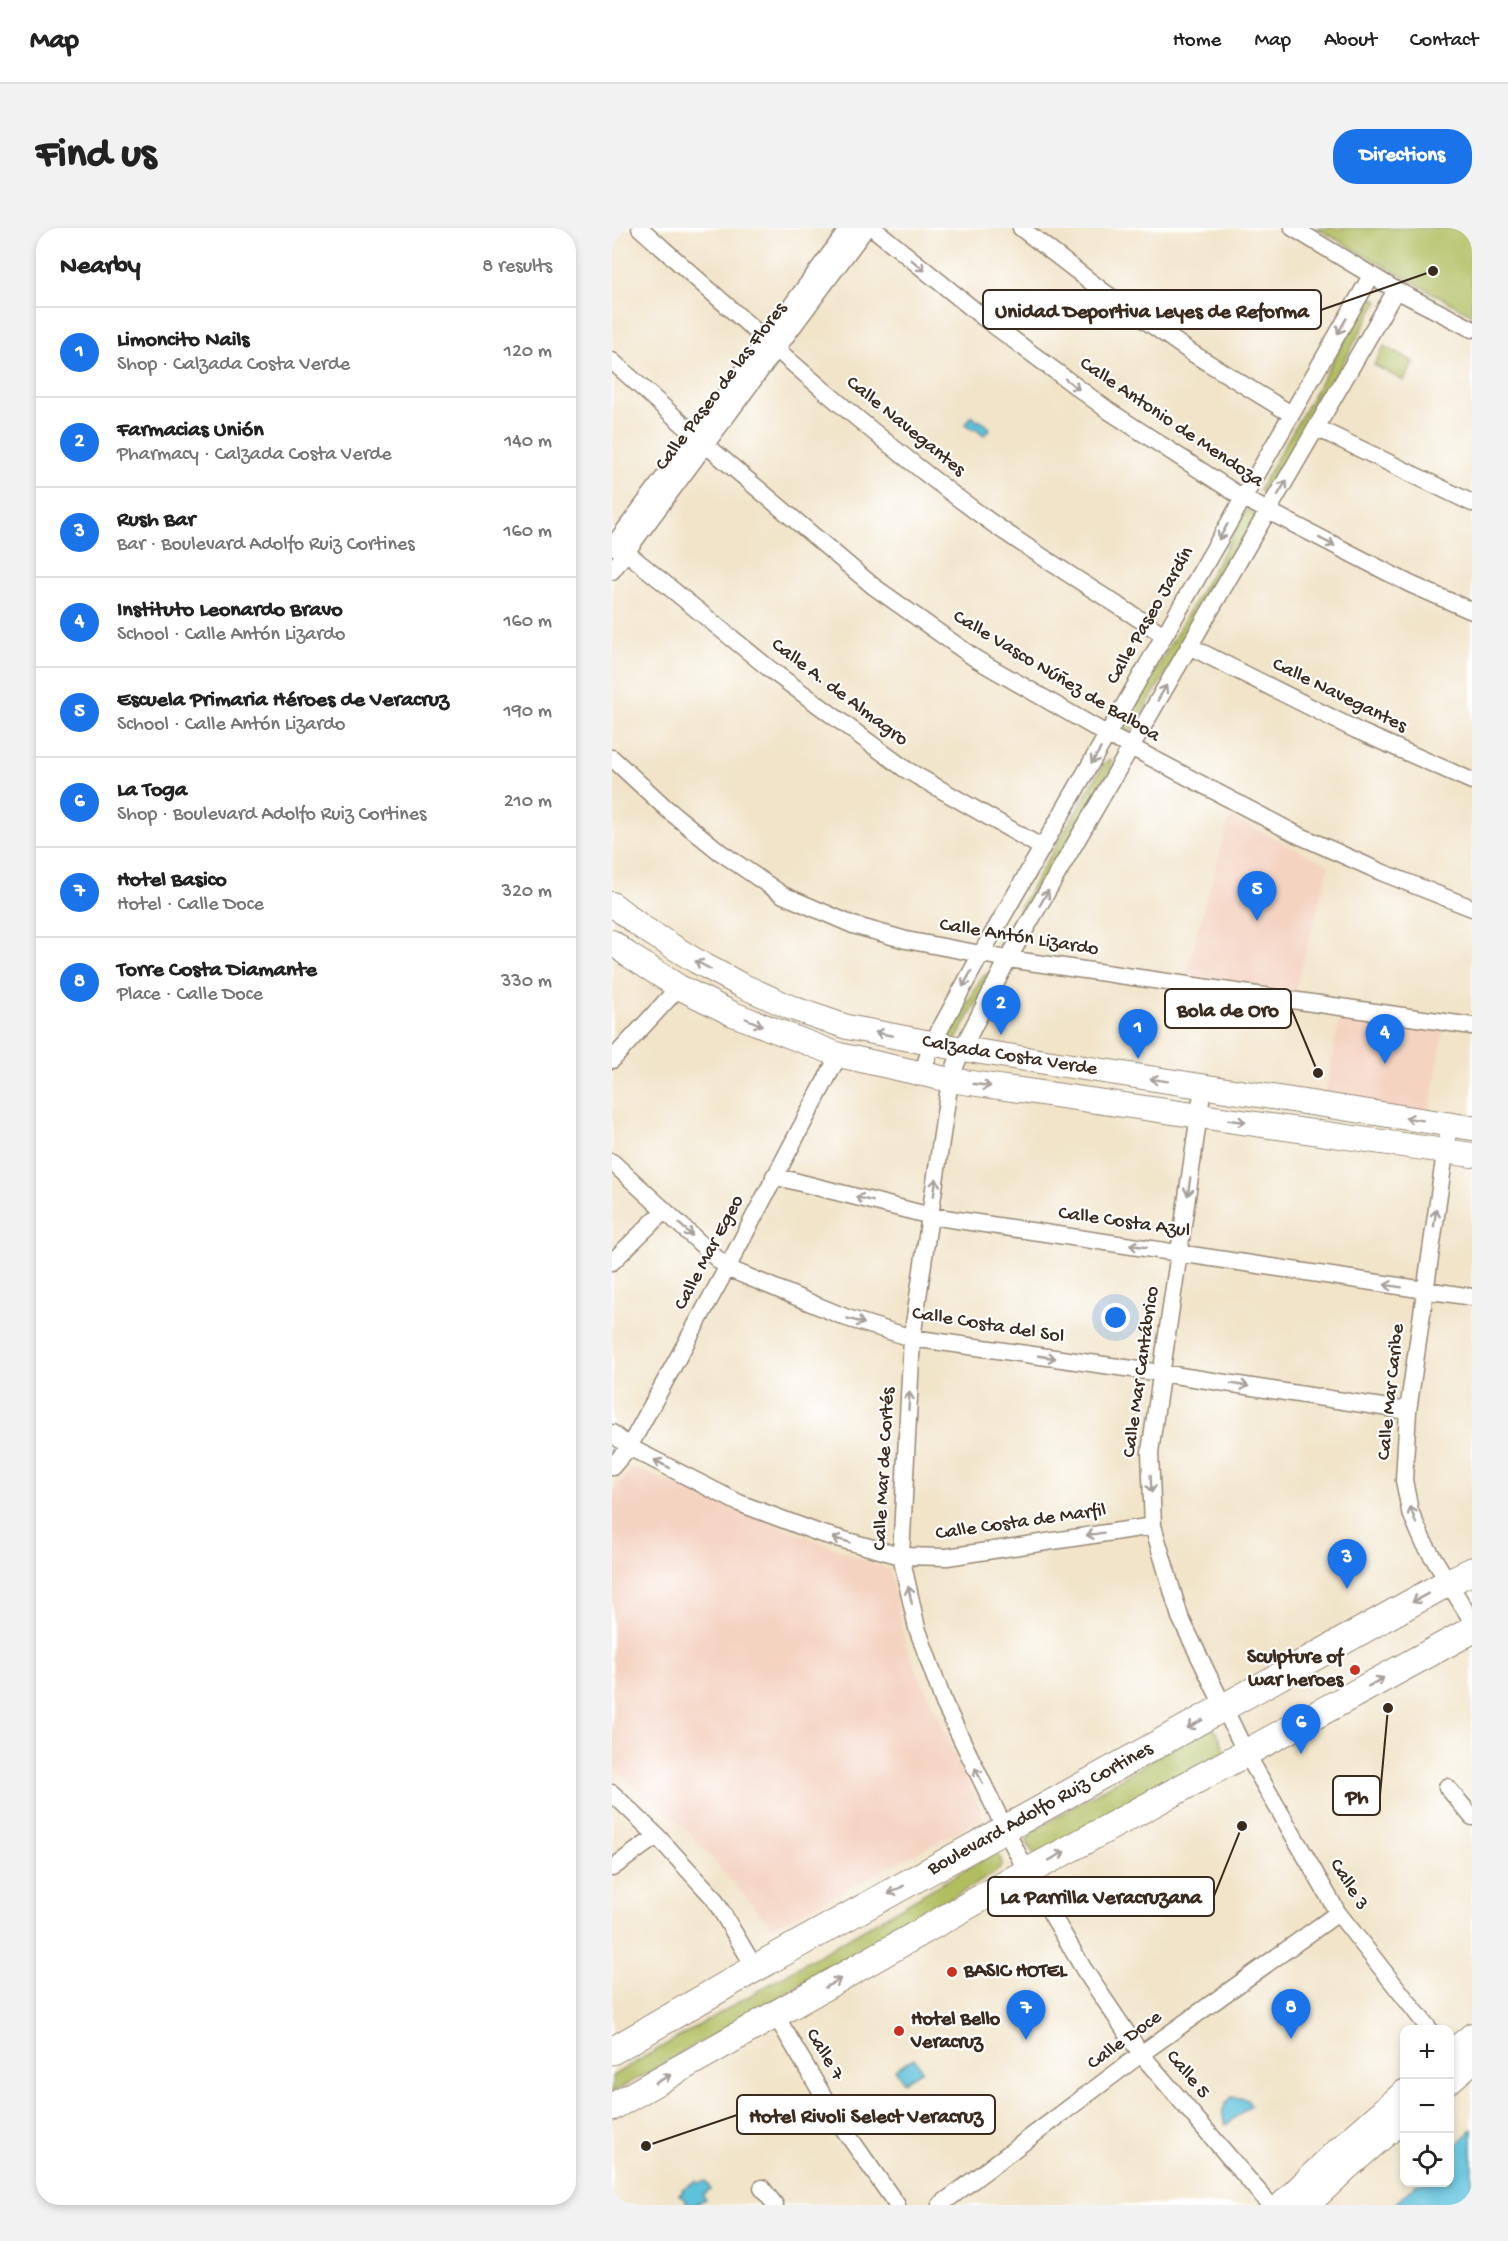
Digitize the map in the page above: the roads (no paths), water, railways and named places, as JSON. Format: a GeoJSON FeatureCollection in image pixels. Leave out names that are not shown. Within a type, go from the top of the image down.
{"type":"FeatureCollection","features":[{"type":"Feature","properties":{"kind":"main road","name":"Calzada Costa Verde"},"geometry":{"type":"LineString","coordinates":[[612,904],[643,928],[696,961],[741,985],[792,1008],[847,1027],[962,1049],[1461,1127]]}},
{"type":"Feature","properties":{"kind":"main road","name":"Calzada Costa Verde"},"geometry":{"type":"LineString","coordinates":[[612,942],[680,987],[733,1014],[839,1055],[950,1080],[1472,1155]]}},
{"type":"Feature","properties":{"kind":"main road","name":"Boulevard Adolfo Ruiz Cortines"},"geometry":{"type":"LineString","coordinates":[[612,2051],[755,1968],[1472,1571]]}},
{"type":"Feature","properties":{"kind":"main road"},"geometry":{"type":"LineString","coordinates":[[612,2107],[1027,1872],[1472,1630]]}},
{"type":"Feature","properties":{"kind":"main road"},"geometry":{"type":"LineString","coordinates":[[1454,2049],[1472,2035]]}},
{"type":"Feature","properties":{"kind":"main road"},"geometry":{"type":"LineString","coordinates":[[1451,2079],[1472,2061]]}},
{"type":"Feature","properties":{"kind":"main road"},"geometry":{"type":"LineString","coordinates":[[1281,2205],[1331,2156],[1400,2096]]}},
{"type":"Feature","properties":{"kind":"main road"},"geometry":{"type":"LineString","coordinates":[[1308,2205],[1400,2122]]}},
{"type":"Feature","properties":{"kind":"street","name":"Calle Navegantes"},"geometry":{"type":"LineString","coordinates":[[640,228],[771,345],[894,447],[992,523],[1164,635]]}},
{"type":"Feature","properties":{"kind":"street","name":"Calle Paseo de las Flores"},"geometry":{"type":"LineString","coordinates":[[771,345],[849,228]]}},
{"type":"Feature","properties":{"kind":"street","name":"Calle Paseo de las Flores"},"geometry":{"type":"LineString","coordinates":[[612,571],[616,546],[771,345],[866,228]]}},
{"type":"Feature","properties":{"kind":"street","name":"Calle Antonio de Mendoza"},"geometry":{"type":"LineString","coordinates":[[873,228],[984,318],[1109,411],[1243,498],[1410,584],[1472,611]]}},
{"type":"Feature","properties":{"kind":"street"},"geometry":{"type":"LineString","coordinates":[[1021,228],[1104,292],[1192,353],[1291,414]]}},
{"type":"Feature","properties":{"kind":"street"},"geometry":{"type":"LineString","coordinates":[[1293,228],[1371,276],[1472,329]]}},
{"type":"Feature","properties":{"kind":"street","name":"Calle Paseo Jardín"},"geometry":{"type":"LineString","coordinates":[[922,1074],[932,1044],[1041,847],[1108,735],[1371,276]]}},
{"type":"Feature","properties":{"kind":"street"},"geometry":{"type":"LineString","coordinates":[[950,1080],[962,1049],[1008,959],[1396,290]]}},
{"type":"Feature","properties":{"kind":"street","name":"Calle Vasco Núñez de Balboa"},"geometry":{"type":"LineString","coordinates":[[612,361],[873,586],[976,659],[1108,735],[1296,834],[1381,872],[1472,908]]}},
{"type":"Feature","properties":{"kind":"street"},"geometry":{"type":"LineString","coordinates":[[1317,428],[1472,503]]}},
{"type":"Feature","properties":{"kind":"street","name":"Calle A. de Almagro"},"geometry":{"type":"LineString","coordinates":[[616,546],[771,670],[905,769],[1041,847]]}},
{"type":"Feature","properties":{"kind":"street","name":"Calle Navegantes"},"geometry":{"type":"LineString","coordinates":[[1189,646],[1356,730],[1472,781]]}},
{"type":"Feature","properties":{"kind":"street","name":"Calle Antón Lizardo"},"geometry":{"type":"LineString","coordinates":[[612,758],[667,809],[720,852],[783,895],[853,925],[906,940],[1008,959],[1472,1026]]}},
{"type":"Feature","properties":{"kind":"street"},"geometry":{"type":"LineString","coordinates":[[612,1060],[680,987]]}},
{"type":"Feature","properties":{"kind":"street","name":"Calle Mar Egeo"},"geometry":{"type":"LineString","coordinates":[[612,1467],[629,1447],[727,1268],[839,1055]]}},
{"type":"Feature","properties":{"kind":"street","name":"Calle Mar de Cortés"},"geometry":{"type":"LineString","coordinates":[[950,1080],[932,1216],[912,1338],[901,1556],[917,1629],[944,1703],[1027,1872]]}},
{"type":"Feature","properties":{"kind":"street","name":"Calle Mar Cantábrico"},"geometry":{"type":"LineString","coordinates":[[1203,1087],[1150,1452],[1153,1526],[1180,1617],[1246,1753]]}},
{"type":"Feature","properties":{"kind":"street"},"geometry":{"type":"LineString","coordinates":[[1198,1115],[1219,1097],[1280,1107],[1289,1101]]}},
{"type":"Feature","properties":{"kind":"street","name":"Calle Mar Caribe"},"geometry":{"type":"LineString","coordinates":[[1461,1127],[1445,1152],[1408,1411],[1404,1480],[1410,1511],[1424,1541],[1447,1583],[1472,1621]]}},
{"type":"Feature","properties":{"kind":"street","name":"Calle Costa del Sol"},"geometry":{"type":"LineString","coordinates":[[612,1162],[727,1268],[847,1318],[912,1338],[1408,1411]]}},
{"type":"Feature","properties":{"kind":"street","name":"Calle Costa Azul"},"geometry":{"type":"LineString","coordinates":[[774,1176],[932,1216],[1472,1297]]}},
{"type":"Feature","properties":{"kind":"street"},"geometry":{"type":"LineString","coordinates":[[612,1262],[664,1211]]}},
{"type":"Feature","properties":{"kind":"street","name":"Calle Costa de Marfil"},"geometry":{"type":"LineString","coordinates":[[612,1433],[629,1447],[739,1503],[819,1533],[901,1556],[947,1557],[1153,1526]]}},
{"type":"Feature","properties":{"kind":"street","name":"Calle 3"},"geometry":{"type":"LineString","coordinates":[[1246,1753],[1338,1913],[1426,2025]]}},
{"type":"Feature","properties":{"kind":"street"},"geometry":{"type":"LineString","coordinates":[[1447,1787],[1472,1817]]}},
{"type":"Feature","properties":{"kind":"street"},"geometry":{"type":"LineString","coordinates":[[612,1793],[657,1836],[713,1898],[755,1968]]}},
{"type":"Feature","properties":{"kind":"street"},"geometry":{"type":"LineString","coordinates":[[612,1868],[657,1836]]}},
{"type":"Feature","properties":{"kind":"street","name":"Calle 5"},"geometry":{"type":"LineString","coordinates":[[1027,1872],[1083,1968],[1141,2054],[1270,2205]]}},
{"type":"Feature","properties":{"kind":"street","name":"Calle Doce"},"geometry":{"type":"LineString","coordinates":[[940,2205],[1141,2054],[1338,1913]]}},
{"type":"Feature","properties":{"kind":"street","name":"Calle 7"},"geometry":{"type":"LineString","coordinates":[[776,2016],[840,2124],[897,2205]]}},
{"type":"Feature","properties":{"kind":"street"},"geometry":{"type":"LineString","coordinates":[[762,2188],[775,2205]]}},
{"type":"Feature","properties":{"kind":"water"},"geometry":{"type":"Polygon","coordinates":[[[972,416],[990,428],[984,435],[965,424],[972,416]]]}},
{"type":"Feature","properties":{"kind":"water"},"geometry":{"type":"Polygon","coordinates":[[[914,2058],[922,2070],[903,2082],[895,2069],[914,2058]]]}},
{"type":"Feature","properties":{"kind":"water"},"geometry":{"type":"Polygon","coordinates":[[[1232,2097],[1246,2099],[1251,2105],[1226,2125],[1223,2110],[1232,2097]]]}},
{"type":"Feature","properties":{"kind":"water"},"geometry":{"type":"Polygon","coordinates":[[[1472,2129],[1472,2205],[1394,2205],[1413,2187],[1454,2187],[1454,2147],[1472,2129]]]}},
{"type":"Feature","properties":{"kind":"water"},"geometry":{"type":"Polygon","coordinates":[[[696,2181],[698,2183],[706,2181],[710,2189],[703,2195],[705,2199],[693,2205],[687,2205],[686,2200],[679,2194],[683,2192],[682,2189],[696,2181]]]}},
{"type":"Feature","properties":{"kind":"place","name":"Unidad Deportiva Leyes de Reforma"},"geometry":{"type":"Point","coordinates":[1433,271]}},
{"type":"Feature","properties":{"kind":"place","name":"Escuela Primaria Héroes de Veracruz"},"geometry":{"type":"Point","coordinates":[1257,921]}},
{"type":"Feature","properties":{"kind":"place","name":"Farmacias Unión"},"geometry":{"type":"Point","coordinates":[1001,1035]}},
{"type":"Feature","properties":{"kind":"place","name":"Limoncito Nails"},"geometry":{"type":"Point","coordinates":[1138,1059]}},
{"type":"Feature","properties":{"kind":"place","name":"Instituto Leonardo Bravo"},"geometry":{"type":"Point","coordinates":[1385,1064]}},
{"type":"Feature","properties":{"kind":"place","name":"Bola de Oro"},"geometry":{"type":"Point","coordinates":[1318,1073]}},
{"type":"Feature","properties":{"kind":"place","name":"Rush Bar"},"geometry":{"type":"Point","coordinates":[1347,1589]}},
{"type":"Feature","properties":{"kind":"place","name":"Sculpture of war heroes"},"geometry":{"type":"Point","coordinates":[1355,1670]}},
{"type":"Feature","properties":{"kind":"place","name":"Ph"},"geometry":{"type":"Point","coordinates":[1388,1708]}},
{"type":"Feature","properties":{"kind":"place","name":"La Toga"},"geometry":{"type":"Point","coordinates":[1301,1754]}},
{"type":"Feature","properties":{"kind":"place","name":"La Parrilla Veracruzana"},"geometry":{"type":"Point","coordinates":[1242,1826]}},
{"type":"Feature","properties":{"kind":"place","name":"BASIC HOTEL"},"geometry":{"type":"Point","coordinates":[952,1972]}},
{"type":"Feature","properties":{"kind":"place","name":"Hotel Bello Veracruz"},"geometry":{"type":"Point","coordinates":[899,2031]}},
{"type":"Feature","properties":{"kind":"place","name":"Torre Costa Diamante"},"geometry":{"type":"Point","coordinates":[1291,2039]}},
{"type":"Feature","properties":{"kind":"place","name":"Hotel Basico"},"geometry":{"type":"Point","coordinates":[1026,2040]}},
{"type":"Feature","properties":{"kind":"place","name":"Hotel Rivoli Select Veracruz"},"geometry":{"type":"Point","coordinates":[646,2146]}}]}
